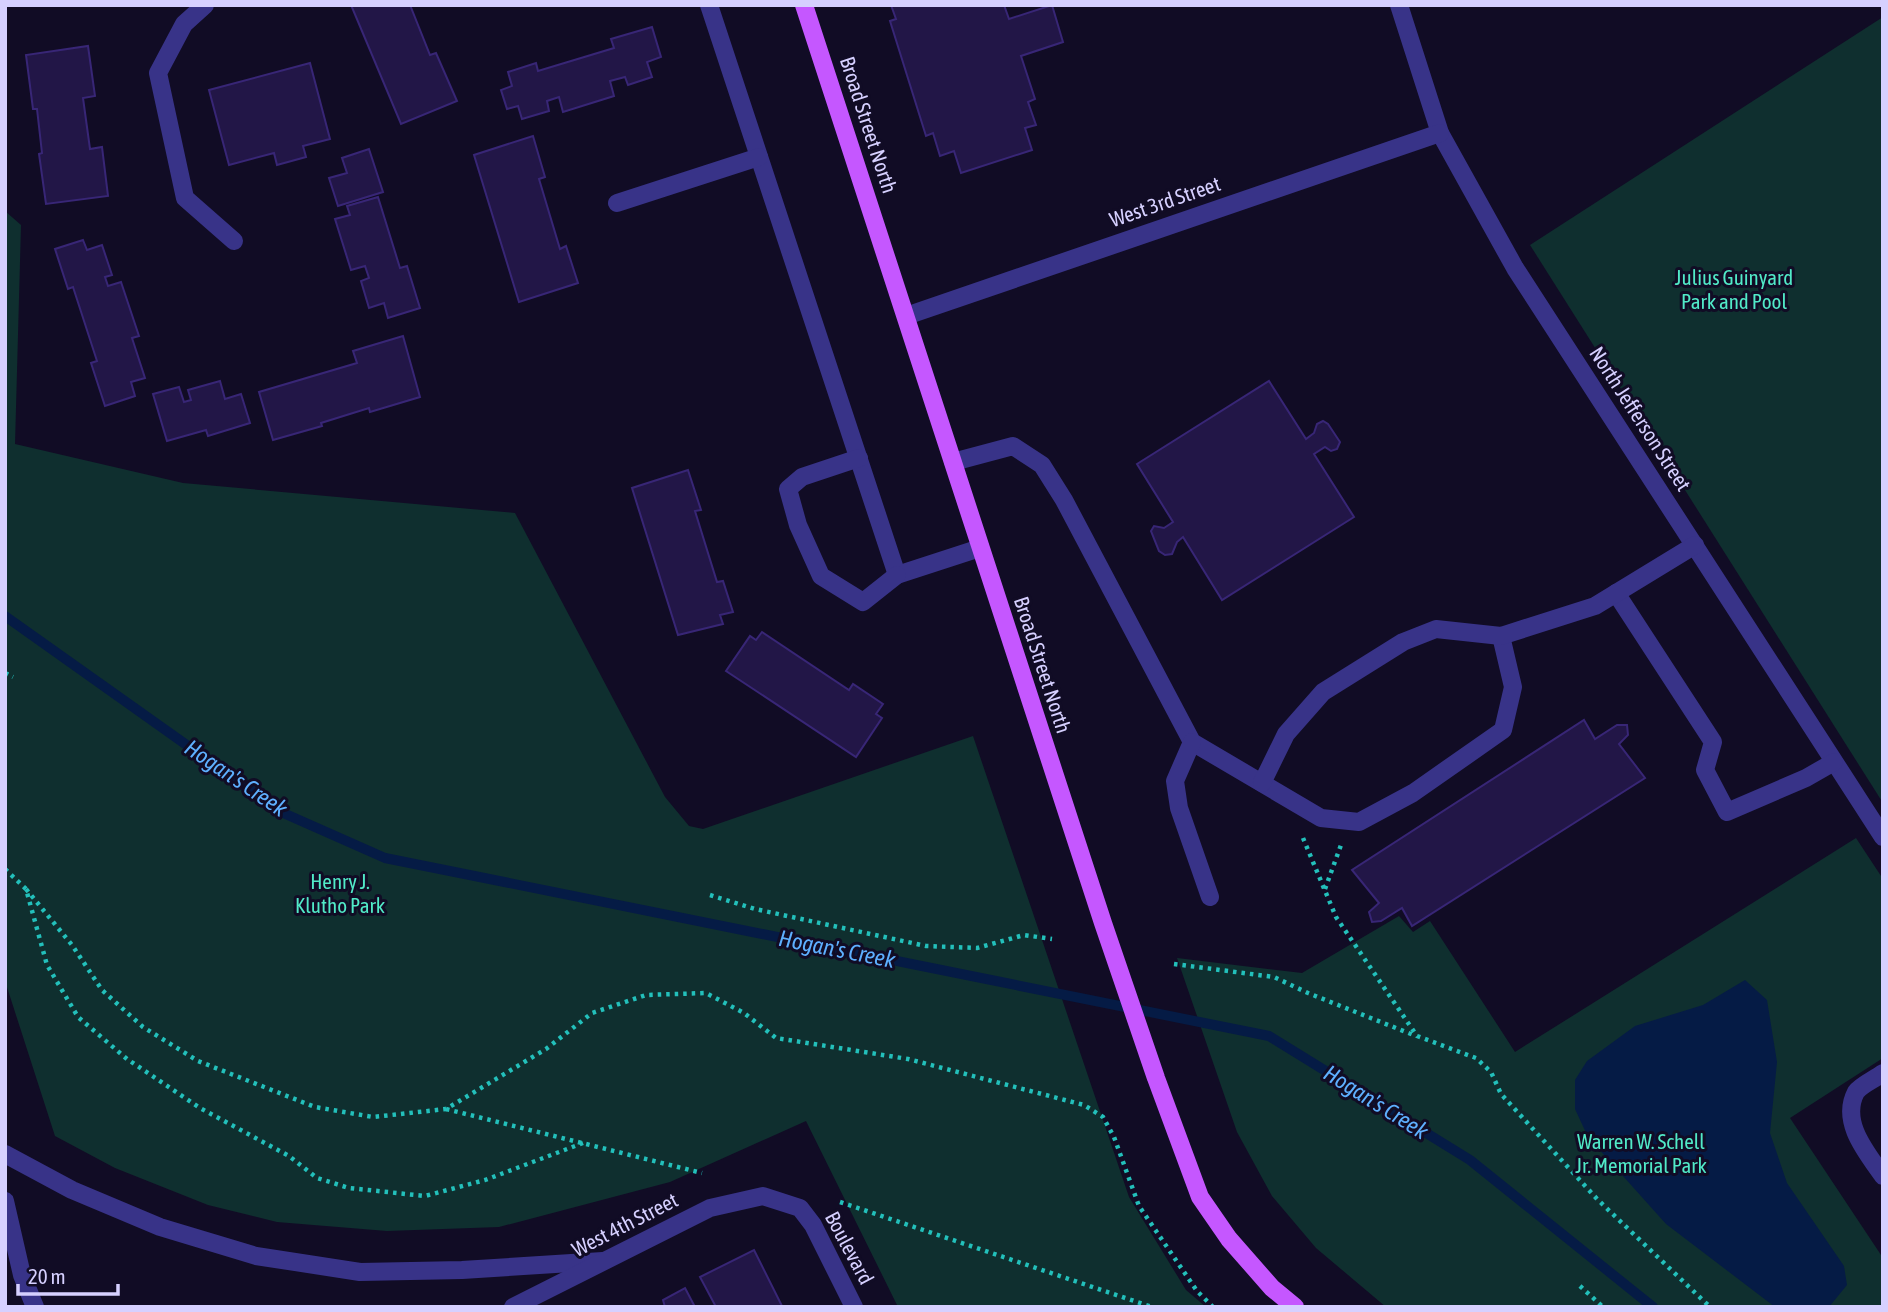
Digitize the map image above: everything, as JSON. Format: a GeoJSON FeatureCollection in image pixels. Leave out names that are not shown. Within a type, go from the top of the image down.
{"type":"FeatureCollection","features":[{"type":"Feature","properties":{"kind":"main road","name":"Broad Street North"},"geometry":{"type":"LineString","coordinates":[[804,5],[1103,923],[1200,1197],[1229,1239],[1272,1287],[1295,1307]]}},
{"type":"Feature","properties":{"kind":"street"},"geometry":{"type":"LineString","coordinates":[[205,5],[184,24],[158,73],[185,198],[234,241]]}},
{"type":"Feature","properties":{"kind":"street"},"geometry":{"type":"LineString","coordinates":[[709,5],[897,575]]}},
{"type":"Feature","properties":{"kind":"street","name":"North Jefferson Street"},"geometry":{"type":"LineString","coordinates":[[1399,5],[1440,133],[1515,268],[1883,838]]}},
{"type":"Feature","properties":{"kind":"street","name":"West 3rd Street"},"geometry":{"type":"LineString","coordinates":[[906,316],[1440,133]]}},
{"type":"Feature","properties":{"kind":"street"},"geometry":{"type":"LineString","coordinates":[[617,203],[759,157]]}},
{"type":"Feature","properties":{"kind":"street"},"geometry":{"type":"LineString","coordinates":[[953,461],[1013,446],[1042,465],[1070,509],[1192,742],[1321,818],[1359,822],[1413,793],[1503,730],[1513,687],[1501,636]]}},
{"type":"Feature","properties":{"kind":"street"},"geometry":{"type":"LineString","coordinates":[[859,458],[802,477],[788,489],[798,525],[821,576],[863,602],[897,575],[980,548]]}},
{"type":"Feature","properties":{"kind":"street"},"geometry":{"type":"LineString","coordinates":[[1262,783],[1286,734],[1323,692],[1403,642],[1436,629],[1501,636],[1595,606],[1695,545]]}},
{"type":"Feature","properties":{"kind":"street"},"geometry":{"type":"LineString","coordinates":[[1616,593],[1713,742],[1706,770],[1727,812],[1806,778],[1835,762]]}},
{"type":"Feature","properties":{"kind":"street"},"geometry":{"type":"LineString","coordinates":[[1192,742],[1175,781],[1179,808],[1210,897]]}},
{"type":"Feature","properties":{"kind":"street"},"geometry":{"type":"LineString","coordinates":[[1883,1073],[1857,1090],[1850,1113],[1859,1141],[1883,1176]]}},
{"type":"Feature","properties":{"kind":"street"},"geometry":{"type":"LineString","coordinates":[[5,1154],[72,1191],[160,1227],[257,1256],[360,1272],[462,1270],[603,1261]]}},
{"type":"Feature","properties":{"kind":"street","name":"West 4th Street"},"geometry":{"type":"LineString","coordinates":[[513,1307],[710,1208],[763,1196]]}},
{"type":"Feature","properties":{"kind":"street","name":"Boulevard"},"geometry":{"type":"LineString","coordinates":[[763,1196],[800,1208],[813,1225],[854,1307]]}},
{"type":"Feature","properties":{"kind":"street"},"geometry":{"type":"LineString","coordinates":[[5,1201],[23,1275],[35,1307]]}},
{"type":"Feature","properties":{"kind":"path"},"geometry":{"type":"LineString","coordinates":[[5,673],[13,677]]}},
{"type":"Feature","properties":{"kind":"path"},"geometry":{"type":"LineString","coordinates":[[1300,831],[1336,916],[1417,1036]]}},
{"type":"Feature","properties":{"kind":"path"},"geometry":{"type":"LineString","coordinates":[[1325,890],[1341,844]]}},
{"type":"Feature","properties":{"kind":"path"},"geometry":{"type":"LineString","coordinates":[[5,869],[26,889],[72,945],[102,990],[143,1027],[198,1061],[315,1107],[373,1117],[446,1110],[702,1173]]}},
{"type":"Feature","properties":{"kind":"path"},"geometry":{"type":"LineString","coordinates":[[26,889],[47,965],[78,1017],[127,1059],[200,1108],[289,1156],[317,1178],[349,1188],[425,1196],[485,1180],[583,1143]]}},
{"type":"Feature","properties":{"kind":"path"},"geometry":{"type":"LineString","coordinates":[[710,895],[755,909],[926,946],[978,948],[1024,935],[1052,939]]}},
{"type":"Feature","properties":{"kind":"path"},"geometry":{"type":"LineString","coordinates":[[1174,964],[1274,977],[1308,993],[1476,1058],[1490,1072],[1501,1094],[1598,1200],[1710,1307]]}},
{"type":"Feature","properties":{"kind":"path"},"geometry":{"type":"LineString","coordinates":[[446,1110],[546,1049],[592,1013],[646,995],[706,993],[744,1013],[776,1038],[908,1059],[1084,1105],[1103,1117],[1114,1137],[1139,1206],[1197,1291],[1213,1307]]}},
{"type":"Feature","properties":{"kind":"path"},"geometry":{"type":"LineString","coordinates":[[840,1202],[1152,1307]]}},
{"type":"Feature","properties":{"kind":"path"},"geometry":{"type":"LineString","coordinates":[[1580,1286],[1603,1307]]}},
{"type":"Feature","properties":{"kind":"green space","name":"Julius Guinyard Park and Pool"},"geometry":{"type":"Polygon","coordinates":[[[1883,17],[1883,803],[1530,245],[1883,17]]]}},
{"type":"Feature","properties":{"kind":"green space","name":"Henry J. Klutho Park"},"geometry":{"type":"Polygon","coordinates":[[[5,211],[21,225],[15,444],[183,483],[515,513],[665,797],[689,826],[703,829],[973,736],[1129,1197],[1186,1290],[1206,1307],[898,1307],[806,1121],[670,1182],[499,1227],[387,1231],[277,1222],[208,1205],[115,1168],[55,1136],[5,981],[5,211]]]}},
{"type":"Feature","properties":{"kind":"green space","name":"Warren W. Schell Jr. Memorial Park"},"geometry":{"type":"Polygon","coordinates":[[[1856,838],[1883,879],[1883,1058],[1790,1118],[1883,1258],[1883,1307],[1386,1307],[1316,1248],[1272,1196],[1237,1132],[1177,958],[1302,973],[1399,916],[1413,932],[1430,921],[1515,1052],[1856,838]]]}},
{"type":"Feature","properties":{"kind":"water"},"geometry":{"type":"Polygon","coordinates":[[[1745,980],[1767,1000],[1777,1062],[1770,1133],[1787,1183],[1844,1266],[1847,1285],[1829,1307],[1775,1307],[1666,1224],[1588,1137],[1575,1109],[1575,1080],[1587,1061],[1635,1026],[1703,1005],[1745,980]]]}},
{"type":"Feature","properties":{"kind":"building"},"geometry":{"type":"Polygon","coordinates":[[[351,5],[410,5],[430,55],[436,53],[457,101],[401,124],[351,5]]]}},
{"type":"Feature","properties":{"kind":"building"},"geometry":{"type":"Polygon","coordinates":[[[891,5],[1004,5],[1009,19],[1052,5],[1063,42],[1021,56],[1035,99],[1028,102],[1036,125],[1025,128],[1032,150],[961,173],[954,151],[940,156],[933,133],[926,136],[890,21],[896,19],[891,5]]]}},
{"type":"Feature","properties":{"kind":"building"},"geometry":{"type":"Polygon","coordinates":[[[652,27],[661,57],[647,62],[652,77],[628,85],[625,77],[610,81],[614,96],[563,112],[559,97],[547,101],[549,111],[522,119],[518,106],[507,109],[501,90],[512,86],[508,72],[536,63],[538,71],[614,48],[611,39],[652,27]]]}},
{"type":"Feature","properties":{"kind":"building"},"geometry":{"type":"Polygon","coordinates":[[[88,46],[95,96],[83,98],[90,149],[102,147],[108,196],[46,204],[39,154],[42,153],[37,109],[33,109],[26,55],[88,46]]]}},
{"type":"Feature","properties":{"kind":"building"},"geometry":{"type":"Polygon","coordinates":[[[310,63],[330,139],[303,146],[306,157],[277,165],[274,153],[229,165],[209,90],[310,63]]]}},
{"type":"Feature","properties":{"kind":"building"},"geometry":{"type":"Polygon","coordinates":[[[533,136],[545,177],[539,179],[560,249],[566,246],[578,283],[519,302],[474,155],[533,136]]]}},
{"type":"Feature","properties":{"kind":"building"},"geometry":{"type":"Polygon","coordinates":[[[369,149],[383,192],[338,206],[329,178],[347,173],[342,158],[369,149]]]}},
{"type":"Feature","properties":{"kind":"building"},"geometry":{"type":"Polygon","coordinates":[[[378,197],[400,268],[407,266],[420,308],[388,318],[384,303],[369,308],[361,281],[369,278],[365,266],[351,270],[335,219],[350,215],[347,206],[378,197]]]}},
{"type":"Feature","properties":{"kind":"building"},"geometry":{"type":"Polygon","coordinates":[[[83,240],[87,250],[102,245],[112,275],[105,277],[108,286],[121,282],[139,336],[132,338],[145,378],[131,382],[135,396],[105,406],[91,363],[97,361],[73,287],[68,289],[55,249],[83,240]]]}},
{"type":"Feature","properties":{"kind":"building"},"geometry":{"type":"Polygon","coordinates":[[[403,336],[420,397],[370,412],[369,408],[321,423],[322,426],[273,440],[259,392],[357,363],[353,351],[403,336]]]}},
{"type":"Feature","properties":{"kind":"building"},"geometry":{"type":"Polygon","coordinates":[[[220,381],[225,399],[241,394],[250,423],[208,436],[206,430],[167,441],[153,394],[179,387],[184,402],[191,400],[188,390],[220,381]]]}},
{"type":"Feature","properties":{"kind":"building"},"geometry":{"type":"Polygon","coordinates":[[[1269,381],[1306,439],[1314,433],[1317,424],[1323,421],[1340,442],[1337,449],[1331,451],[1325,447],[1314,454],[1354,517],[1222,600],[1183,537],[1177,542],[1172,554],[1165,555],[1159,551],[1151,531],[1154,526],[1164,528],[1173,522],[1137,464],[1269,381]]]}},
{"type":"Feature","properties":{"kind":"building"},"geometry":{"type":"Polygon","coordinates":[[[688,470],[701,510],[695,511],[717,582],[723,581],[733,612],[720,615],[723,624],[678,635],[632,488],[688,470]]]}},
{"type":"Feature","properties":{"kind":"building"},"geometry":{"type":"Polygon","coordinates":[[[762,632],[849,690],[853,684],[883,704],[876,714],[882,718],[856,757],[726,671],[750,636],[756,640],[762,632]]]}},
{"type":"Feature","properties":{"kind":"building"},"geometry":{"type":"Polygon","coordinates":[[[1584,720],[1595,739],[1617,725],[1627,725],[1628,735],[1619,744],[1645,778],[1412,926],[1402,908],[1381,921],[1372,922],[1369,912],[1379,903],[1352,870],[1584,720]]]}},
{"type":"Feature","properties":{"kind":"building"},"geometry":{"type":"Polygon","coordinates":[[[754,1250],[782,1306],[716,1307],[700,1277],[754,1250]]]}},
{"type":"Feature","properties":{"kind":"building"},"geometry":{"type":"Polygon","coordinates":[[[685,1288],[695,1307],[665,1307],[663,1300],[685,1288]]]}},
{"type":"Feature","properties":{"kind":"waterway","name":"Hogan's Creek"},"geometry":{"type":"LineString","coordinates":[[5,616],[281,812],[385,858],[1269,1036],[1470,1160],[1653,1307]]}}]}
